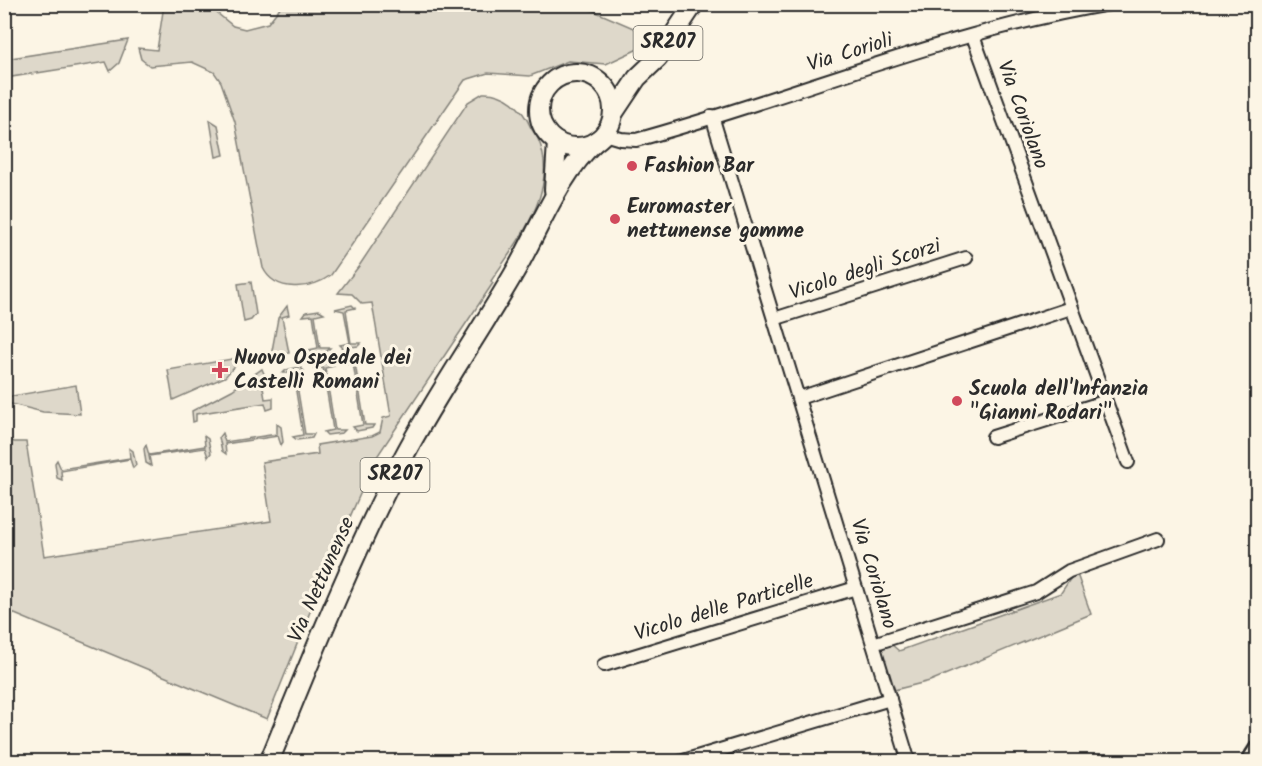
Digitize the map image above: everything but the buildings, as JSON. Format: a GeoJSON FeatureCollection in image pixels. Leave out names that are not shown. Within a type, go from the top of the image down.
{"type":"FeatureCollection","features":[{"type":"Feature","properties":{"kind":"main road","name":"SR207"},"geometry":{"type":"LineString","coordinates":[[600,137],[637,78],[658,58],[694,4]]}},
{"type":"Feature","properties":{"kind":"main road"},"geometry":{"type":"LineString","coordinates":[[600,137],[576,147],[557,142],[547,134],[538,110],[547,86],[557,78],[575,73],[594,77],[604,85],[610,96],[613,114]]}},
{"type":"Feature","properties":{"kind":"main road","name":"SR207"},"geometry":{"type":"LineString","coordinates":[[604,85],[637,78]]}},
{"type":"Feature","properties":{"kind":"main road","name":"Via Nettunense"},"geometry":{"type":"LineString","coordinates":[[269,762],[339,593],[404,458],[440,393],[514,274],[572,165],[600,137]]}},
{"type":"Feature","properties":{"kind":"main road","name":"Via Nettunense"},"geometry":{"type":"LineString","coordinates":[[552,204],[557,142]]}},
{"type":"Feature","properties":{"kind":"street","name":"Via Corioli"},"geometry":{"type":"LineString","coordinates":[[600,137],[636,140],[973,36],[1048,16],[1109,4]]}},
{"type":"Feature","properties":{"kind":"street","name":"Via Coriolano"},"geometry":{"type":"LineString","coordinates":[[973,36],[1104,402],[1128,462]]}},
{"type":"Feature","properties":{"kind":"street","name":"Via Coriolano"},"geometry":{"type":"LineString","coordinates":[[712,116],[909,762]]}},
{"type":"Feature","properties":{"kind":"street","name":"Vicolo degli Scorzi"},"geometry":{"type":"LineString","coordinates":[[774,319],[966,258]]}},
{"type":"Feature","properties":{"kind":"street"},"geometry":{"type":"LineString","coordinates":[[799,398],[1071,308]]}},
{"type":"Feature","properties":{"kind":"street"},"geometry":{"type":"LineString","coordinates":[[993,437],[1104,402]]}},
{"type":"Feature","properties":{"kind":"street"},"geometry":{"type":"LineString","coordinates":[[873,644],[1036,592],[1069,571],[1158,539]]}},
{"type":"Feature","properties":{"kind":"street","name":"Vicolo delle Particelle"},"geometry":{"type":"LineString","coordinates":[[604,664],[856,588]]}},
{"type":"Feature","properties":{"kind":"street"},"geometry":{"type":"LineString","coordinates":[[680,762],[890,699]]}},
{"type":"Feature","properties":{"kind":"street"},"geometry":{"type":"LineString","coordinates":[[1249,762],[1257,748]]}},
{"type":"Feature","properties":{"kind":"shaded area"},"geometry":{"type":"Polygon","coordinates":[[[164,5],[207,5],[233,26],[245,29],[268,23],[282,5],[580,5],[652,36],[638,49],[606,64],[568,61],[530,76],[488,73],[465,80],[331,275],[314,284],[294,287],[276,282],[263,268],[235,122],[221,82],[214,72],[192,62],[150,66],[141,59],[138,48],[157,50],[164,5]]]}},
{"type":"Feature","properties":{"kind":"shaded area"},"geometry":{"type":"Polygon","coordinates":[[[128,40],[119,63],[110,71],[106,62],[5,78],[5,59],[128,40]]]}},
{"type":"Feature","properties":{"kind":"shaded area"},"geometry":{"type":"Polygon","coordinates":[[[483,93],[506,98],[523,114],[537,136],[544,158],[544,177],[540,196],[523,232],[491,281],[493,283],[376,458],[330,562],[267,719],[5,610],[5,437],[14,442],[26,442],[44,556],[271,521],[262,462],[318,454],[317,445],[372,436],[380,432],[383,418],[391,416],[372,303],[362,304],[352,294],[338,293],[359,266],[468,102],[483,93]]]}},
{"type":"Feature","properties":{"kind":"shaded area"},"geometry":{"type":"Polygon","coordinates":[[[210,120],[218,125],[224,155],[216,157],[210,120]]]}},
{"type":"Feature","properties":{"kind":"shaded area"},"geometry":{"type":"Polygon","coordinates":[[[251,282],[256,314],[251,320],[244,322],[238,284],[251,282]]]}},
{"type":"Feature","properties":{"kind":"shaded area"},"geometry":{"type":"Polygon","coordinates":[[[352,305],[355,308],[346,310],[351,343],[361,343],[358,346],[343,348],[340,345],[350,343],[344,311],[335,309],[352,305]]]}},
{"type":"Feature","properties":{"kind":"shaded area"},"geometry":{"type":"Polygon","coordinates":[[[287,306],[289,315],[282,317],[289,353],[271,356],[278,318],[287,306]]]}},
{"type":"Feature","properties":{"kind":"shaded area"},"geometry":{"type":"Polygon","coordinates":[[[319,310],[324,313],[315,315],[320,348],[330,348],[327,351],[313,354],[309,350],[318,348],[313,315],[303,316],[306,312],[319,310]]]}},
{"type":"Feature","properties":{"kind":"shaded area"},"geometry":{"type":"Polygon","coordinates":[[[243,357],[225,377],[173,400],[168,370],[243,357]]]}},
{"type":"Feature","properties":{"kind":"shaded area"},"geometry":{"type":"Polygon","coordinates":[[[360,358],[364,361],[355,363],[365,425],[374,425],[372,428],[357,431],[353,427],[363,425],[353,363],[343,363],[346,360],[360,358]]]}},
{"type":"Feature","properties":{"kind":"shaded area"},"geometry":{"type":"Polygon","coordinates":[[[331,362],[334,366],[325,368],[335,430],[345,430],[342,433],[327,435],[324,432],[333,430],[323,368],[314,368],[316,365],[331,362]]]}},
{"type":"Feature","properties":{"kind":"shaded area"},"geometry":{"type":"Polygon","coordinates":[[[300,367],[304,371],[295,373],[305,434],[314,434],[312,438],[297,440],[293,437],[303,435],[293,373],[283,373],[286,370],[300,367]]]}},
{"type":"Feature","properties":{"kind":"shaded area"},"geometry":{"type":"Polygon","coordinates":[[[262,369],[267,381],[262,382],[265,399],[273,398],[273,408],[267,410],[265,403],[196,414],[196,421],[193,422],[192,411],[232,390],[262,369]]]}},
{"type":"Feature","properties":{"kind":"shaded area"},"geometry":{"type":"Polygon","coordinates":[[[76,385],[80,414],[43,412],[7,403],[6,397],[76,385]]]}},
{"type":"Feature","properties":{"kind":"shaded area"},"geometry":{"type":"Polygon","coordinates":[[[277,424],[281,427],[283,442],[281,445],[278,436],[225,444],[226,454],[222,451],[219,437],[222,433],[225,442],[277,434],[277,424]]]}},
{"type":"Feature","properties":{"kind":"shaded area"},"geometry":{"type":"Polygon","coordinates":[[[204,436],[208,439],[211,453],[208,457],[205,448],[149,456],[151,466],[146,463],[144,449],[146,445],[149,455],[205,446],[204,436]]]}},
{"type":"Feature","properties":{"kind":"shaded area"},"geometry":{"type":"Polygon","coordinates":[[[129,448],[133,451],[136,465],[133,468],[130,459],[61,471],[62,480],[57,478],[55,463],[57,460],[61,469],[130,458],[129,448]]]}},
{"type":"Feature","properties":{"kind":"shaded area"},"geometry":{"type":"Polygon","coordinates":[[[1077,574],[1091,614],[930,681],[894,690],[880,648],[891,644],[899,651],[1061,593],[1072,576],[1077,574]]]}},
{"type":"Feature","properties":{"kind":"place","name":"Fashion Bar"},"geometry":{"type":"Point","coordinates":[632,166]}},
{"type":"Feature","properties":{"kind":"place","name":"Euromaster nettunense gomme"},"geometry":{"type":"Point","coordinates":[615,219]}},
{"type":"Feature","properties":{"kind":"place","name":"Nuovo Ospedale dei Castelli Romani"},"geometry":{"type":"Point","coordinates":[220,370]}},
{"type":"Feature","properties":{"kind":"place","name":"Scuola dell'Infanzia \"Gianni Rodari\""},"geometry":{"type":"Point","coordinates":[957,401]}}]}
